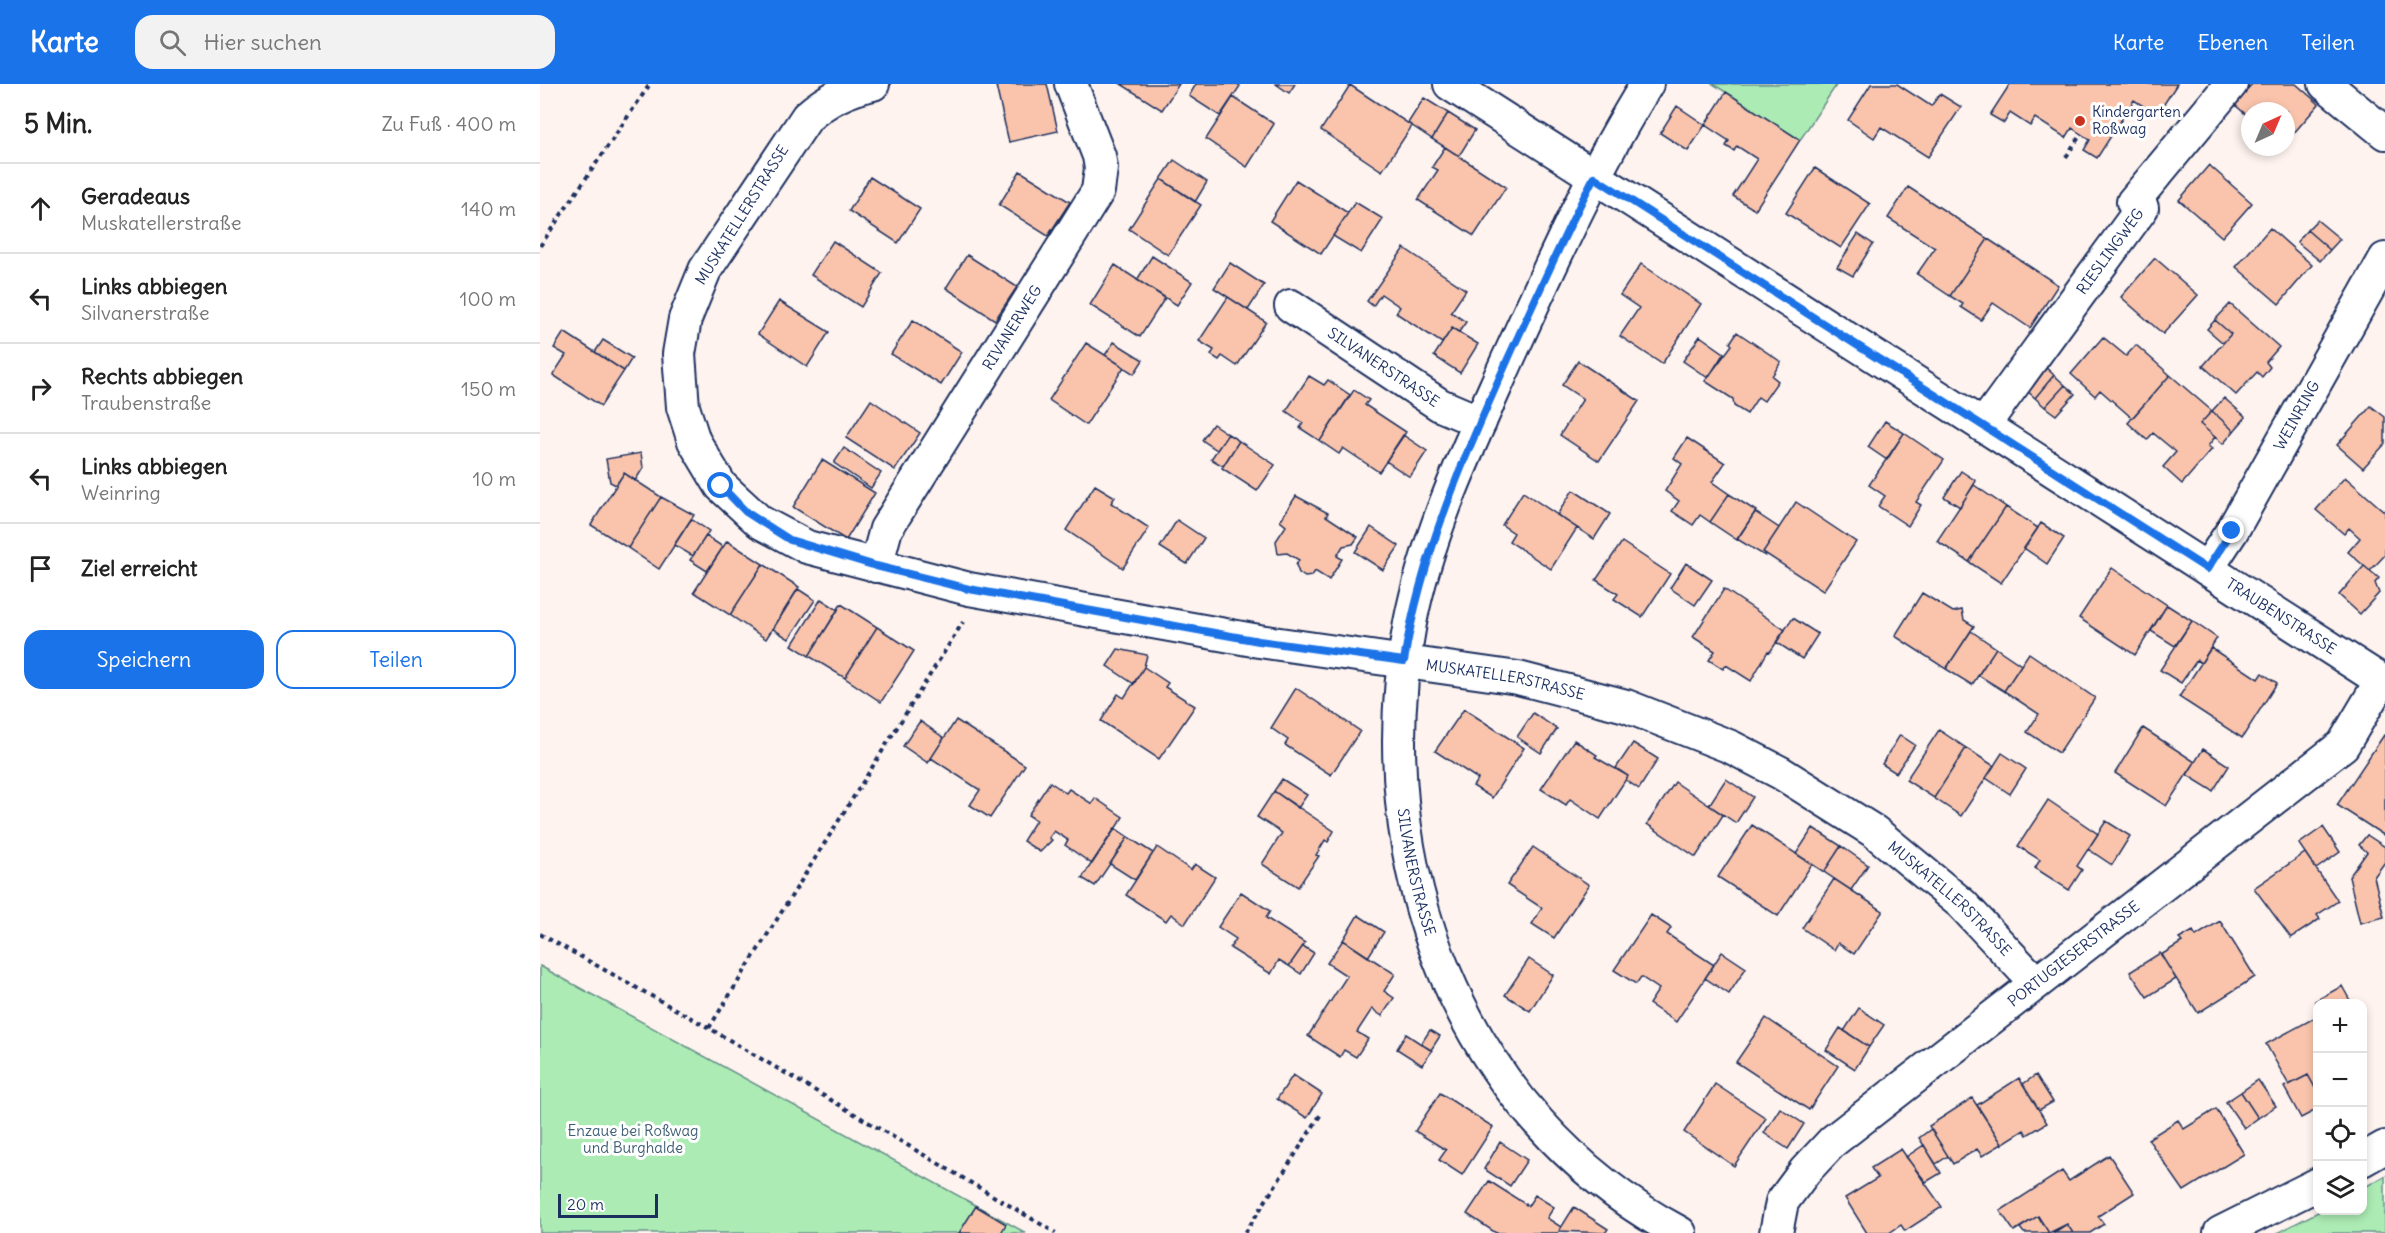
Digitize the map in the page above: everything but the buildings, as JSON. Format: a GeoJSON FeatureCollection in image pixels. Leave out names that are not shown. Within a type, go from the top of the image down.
{"type":"FeatureCollection","features":[{"type":"Feature","properties":{"kind":"street","name":"MUSKATELLERSTRASSE"},"geometry":{"type":"LineString","coordinates":[[873,84],[841,93],[822,103],[794,134],[697,286],[685,319],[679,372],[683,407],[694,441],[711,472],[733,499],[760,522],[790,540],[876,566],[969,589],[1259,641],[1518,678],[1573,691],[1668,721],[1741,752],[1829,801],[1920,867],[2001,943],[2036,983]]}},
{"type":"Feature","properties":{"kind":"street","name":"RIVANERWEG"},"geometry":{"type":"LineString","coordinates":[[876,566],[886,529],[1098,191],[1101,168],[1099,156],[1071,84]]}},
{"type":"Feature","properties":{"kind":"street","name":"TRAUBENSTRASSE"},"geometry":{"type":"LineString","coordinates":[[1450,84],[2383,682]]}},
{"type":"Feature","properties":{"kind":"street","name":"SILVANERSTRASSE"},"geometry":{"type":"LineString","coordinates":[[1647,84],[1568,227],[1480,422],[1430,548],[1410,621],[1404,661],[1399,751],[1406,838],[1426,926],[1447,982],[1466,1020],[1496,1069],[1532,1114],[1572,1155],[1616,1192],[1680,1233]]}},
{"type":"Feature","properties":{"kind":"street","name":"RIESLINGWEG"},"geometry":{"type":"LineString","coordinates":[[1983,426],[2142,208],[2133,202],[2230,84]]}},
{"type":"Feature","properties":{"kind":"street"},"geometry":{"type":"LineString","coordinates":[[2325,84],[2385,133]]}},
{"type":"Feature","properties":{"kind":"street","name":"WEINRING"},"geometry":{"type":"LineString","coordinates":[[2207,569],[2232,531],[2385,259]]}},
{"type":"Feature","properties":{"kind":"street","name":"SILVANERSTRASSE"},"geometry":{"type":"LineString","coordinates":[[1291,306],[1440,405],[1480,422]]}},
{"type":"Feature","properties":{"kind":"street","name":"PORTUGIESERSTRASSE"},"geometry":{"type":"LineString","coordinates":[[1776,1233],[1782,1203],[1805,1171],[1833,1141],[2343,745],[2383,682]]}},
{"type":"Feature","properties":{"kind":"street"},"geometry":{"type":"LineString","coordinates":[[2367,1157],[2385,1147]]}},
{"type":"Feature","properties":{"kind":"street"},"geometry":{"type":"LineString","coordinates":[[2220,1233],[2313,1186]]}},
{"type":"Feature","properties":{"kind":"path"},"geometry":{"type":"LineString","coordinates":[[540,246],[650,84]]}},
{"type":"Feature","properties":{"kind":"path"},"geometry":{"type":"LineString","coordinates":[[2066,157],[2081,134]]}},
{"type":"Feature","properties":{"kind":"path"},"geometry":{"type":"LineString","coordinates":[[709,1028],[963,623],[969,589]]}},
{"type":"Feature","properties":{"kind":"path"},"geometry":{"type":"LineString","coordinates":[[540,934],[709,1028],[1056,1233]]}},
{"type":"Feature","properties":{"kind":"path"},"geometry":{"type":"LineString","coordinates":[[1245,1233],[1320,1114]]}},
{"type":"Feature","properties":{"kind":"green space"},"geometry":{"type":"Polygon","coordinates":[[[1713,84],[1837,84],[1800,140],[1713,84]]]}},
{"type":"Feature","properties":{"kind":"green space","name":"Enzaue bei Roßwag und Burghalde"},"geometry":{"type":"Polygon","coordinates":[[[540,966],[1026,1233],[540,1233],[540,966]]]}},
{"type":"Feature","properties":{"kind":"green space"},"geometry":{"type":"Polygon","coordinates":[[[2385,1176],[2385,1233],[2277,1233],[2313,1215],[2367,1215],[2367,1186],[2385,1176]]]}},
{"type":"Feature","properties":{"kind":"place","name":"Kindergarten Roßwag"},"geometry":{"type":"Point","coordinates":[2080,121]}},
{"type":"Feature","properties":{"kind":"route"},"geometry":{"type":"LineString","coordinates":[[721,486],[746,512],[790,540],[876,566],[969,589],[1259,641],[1404,661],[1410,621],[1433,538],[1480,422],[1568,227],[1594,177],[2207,569],[2232,531]]}}]}
